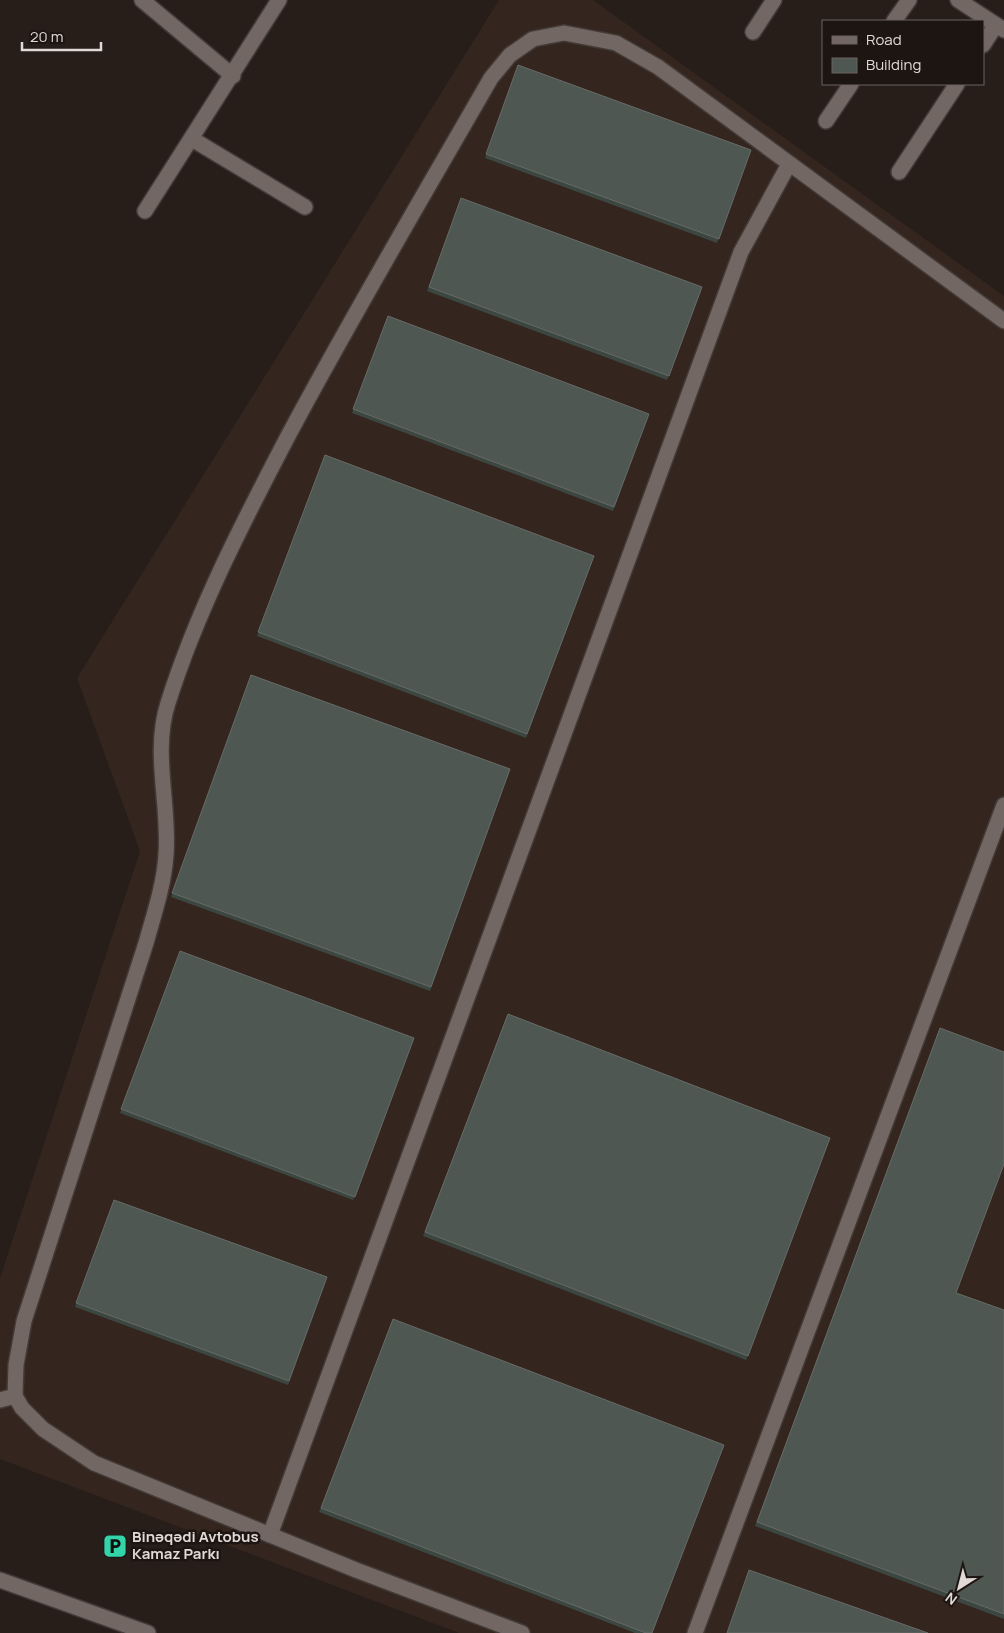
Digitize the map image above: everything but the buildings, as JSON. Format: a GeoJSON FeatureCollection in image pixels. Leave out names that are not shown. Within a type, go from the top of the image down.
{"type":"FeatureCollection","features":[{"type":"Feature","properties":{"kind":"street"},"geometry":{"type":"LineString","coordinates":[[142,0],[232,76]]}},
{"type":"Feature","properties":{"kind":"street"},"geometry":{"type":"LineString","coordinates":[[145,211],[279,0]]}},
{"type":"Feature","properties":{"kind":"street"},"geometry":{"type":"LineString","coordinates":[[753,32],[774,0]]}},
{"type":"Feature","properties":{"kind":"street"},"geometry":{"type":"LineString","coordinates":[[895,20],[909,0]]}},
{"type":"Feature","properties":{"kind":"street"},"geometry":{"type":"LineString","coordinates":[[967,3],[1000,27],[984,44]]}},
{"type":"Feature","properties":{"kind":"street"},"geometry":{"type":"LineString","coordinates":[[522,1633],[270,1535],[94,1463],[44,1430],[22,1408],[15,1396],[16,1365],[24,1321],[146,943],[162,882],[166,854],[162,740],[167,706],[185,653],[204,605],[256,497],[310,396],[491,78],[510,55],[533,39],[564,32],[616,42],[658,67],[1004,321]]}},
{"type":"Feature","properties":{"kind":"street"},"geometry":{"type":"LineString","coordinates":[[826,121],[850,85]]}},
{"type":"Feature","properties":{"kind":"street"},"geometry":{"type":"LineString","coordinates":[[899,172],[956,85]]}},
{"type":"Feature","properties":{"kind":"street"},"geometry":{"type":"LineString","coordinates":[[192,139],[305,207]]}},
{"type":"Feature","properties":{"kind":"street"},"geometry":{"type":"LineString","coordinates":[[270,1535],[741,252],[789,164]]}},
{"type":"Feature","properties":{"kind":"street"},"geometry":{"type":"LineString","coordinates":[[695,1633],[1004,805]]}},
{"type":"Feature","properties":{"kind":"street"},"geometry":{"type":"LineString","coordinates":[[0,1400],[15,1396]]}},
{"type":"Feature","properties":{"kind":"street"},"geometry":{"type":"LineString","coordinates":[[0,1580],[148,1633]]}},
{"type":"Feature","properties":{"kind":"shaded area"},"geometry":{"type":"Polygon","coordinates":[[[499,0],[593,0],[1004,296],[1004,1633],[459,1633],[0,1459],[0,1278],[140,851],[77,678],[499,0]]]}},
{"type":"Feature","properties":{"kind":"place","name":"Binəqədi Avtobus Kamaz Parkı"},"geometry":{"type":"Point","coordinates":[115,1546]}}]}
